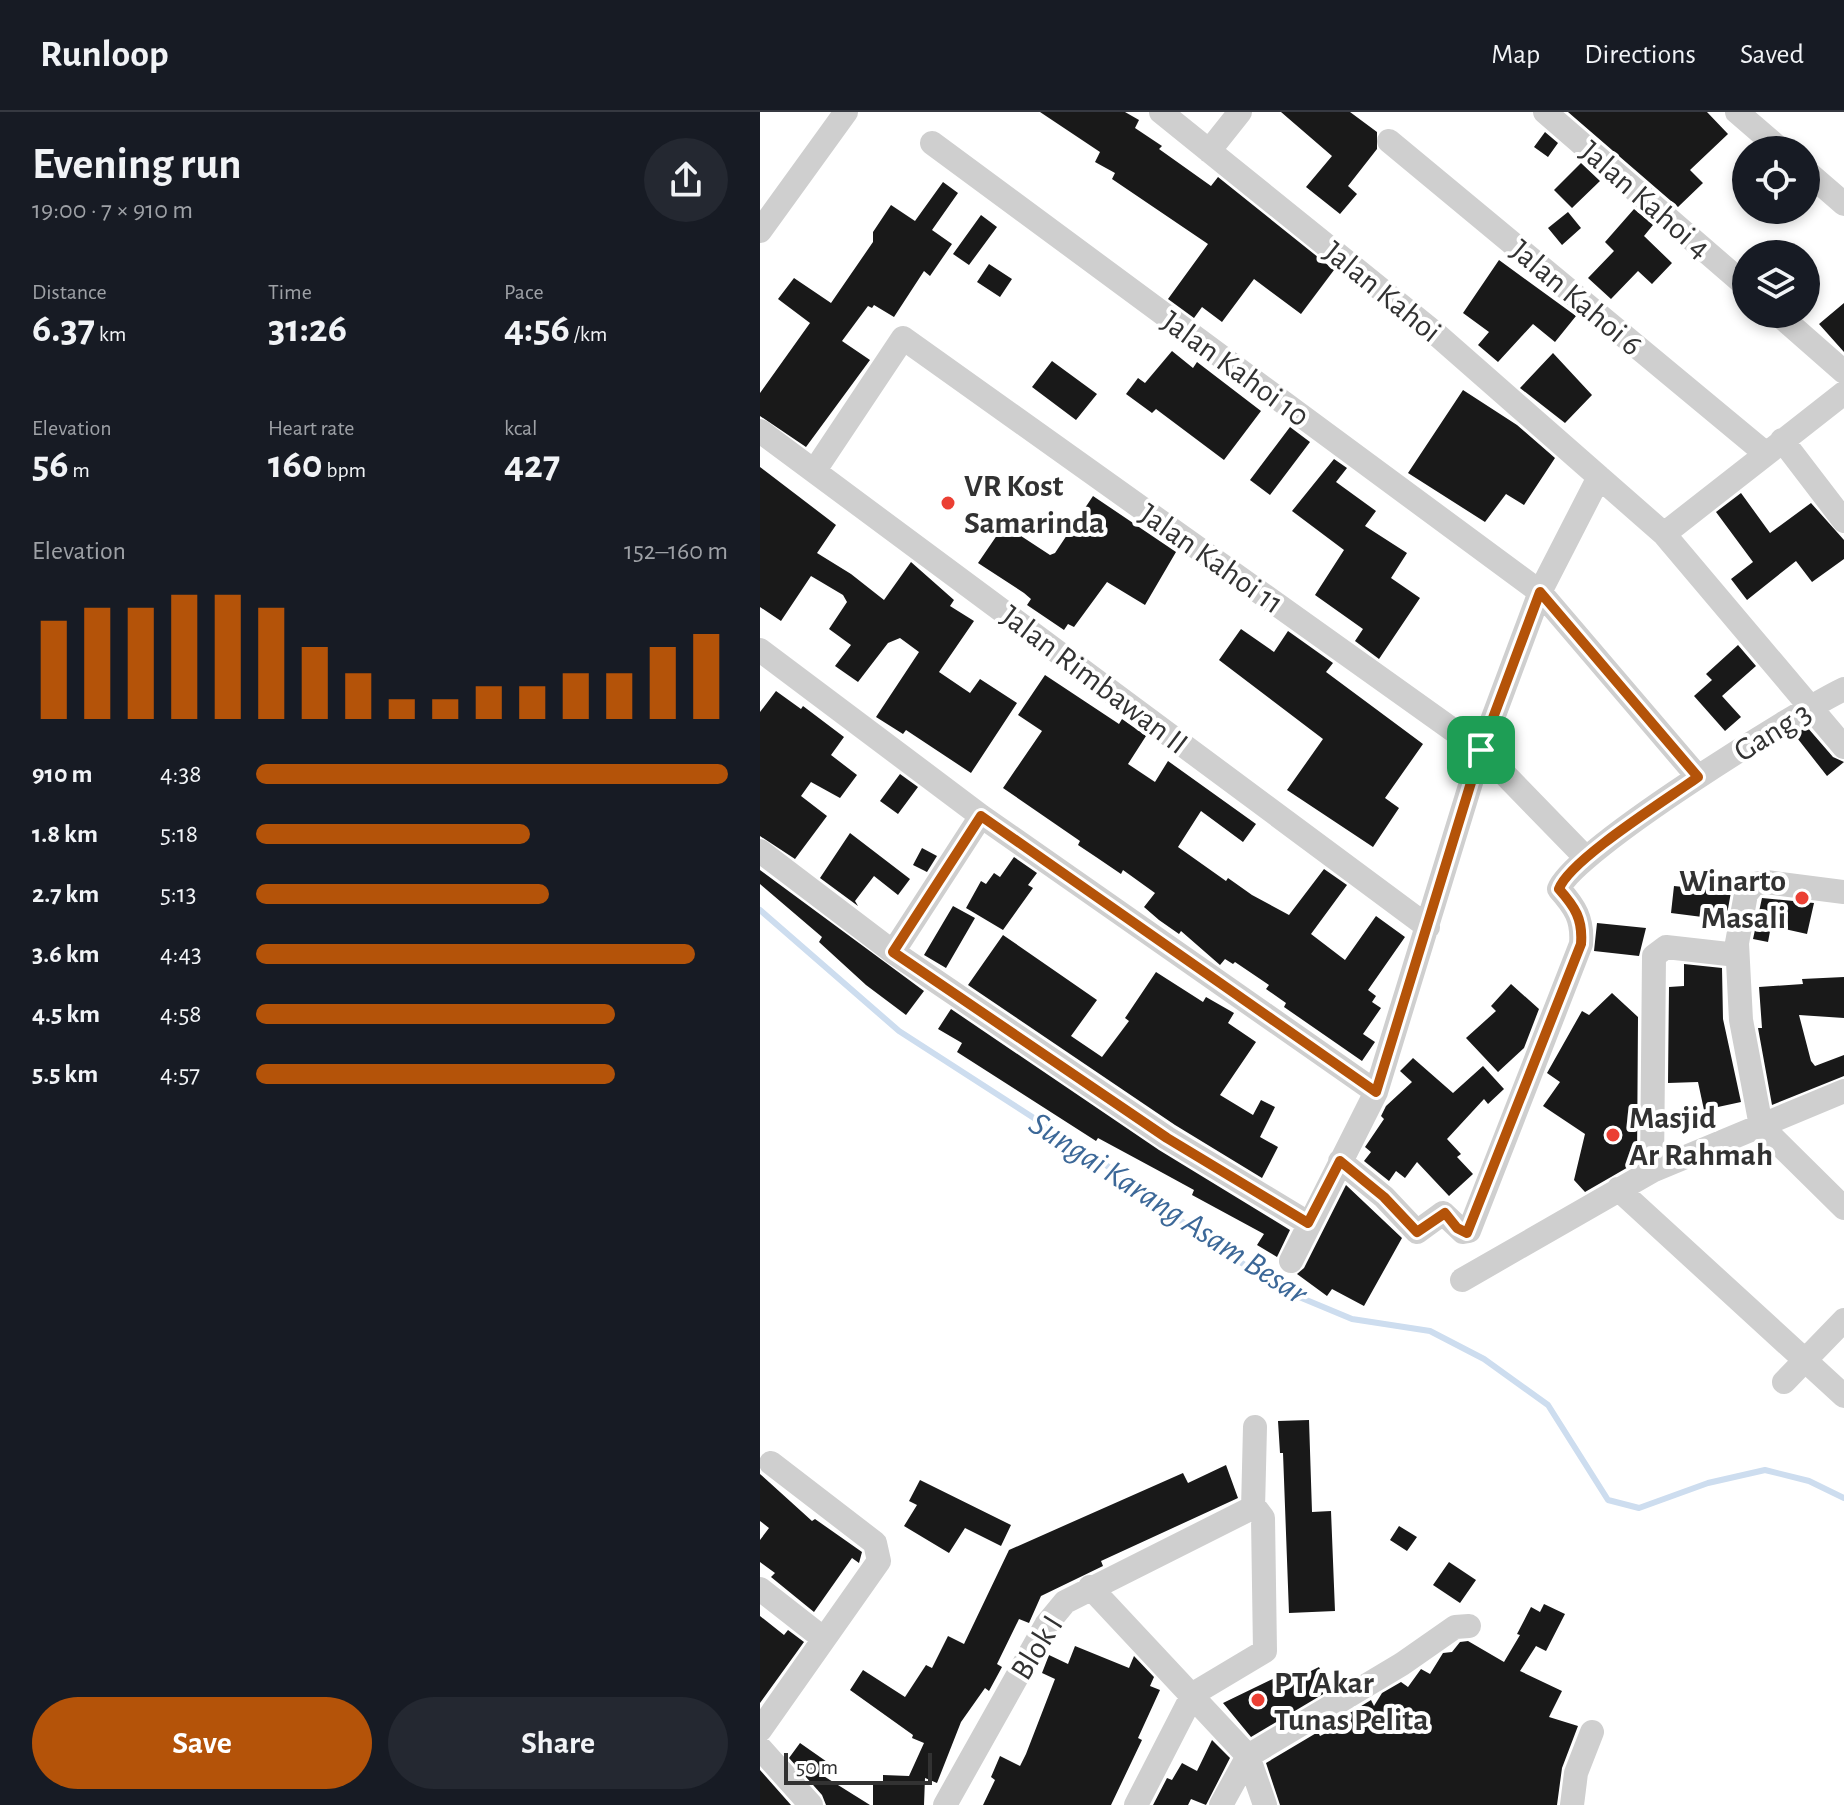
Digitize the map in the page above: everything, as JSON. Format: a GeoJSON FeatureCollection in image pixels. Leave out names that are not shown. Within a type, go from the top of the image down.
{"type":"FeatureCollection","features":[{"type":"Feature","properties":{"kind":"street"},"geometry":{"type":"LineString","coordinates":[[760,231],[846,112]]}},
{"type":"Feature","properties":{"kind":"street","name":"Jalan Kahoi"},"geometry":{"type":"LineString","coordinates":[[1161,112],[1435,333],[1664,534],[1844,747]]}},
{"type":"Feature","properties":{"kind":"street"},"geometry":{"type":"LineString","coordinates":[[1209,151],[1240,112]]}},
{"type":"Feature","properties":{"kind":"street","name":"Jalan Kahoi 4"},"geometry":{"type":"LineString","coordinates":[[1545,112],[1732,274]]}},
{"type":"Feature","properties":{"kind":"street"},"geometry":{"type":"LineString","coordinates":[[1737,112],[1765,136]]}},
{"type":"Feature","properties":{"kind":"street","name":"Jalan Kahoi 6"},"geometry":{"type":"LineString","coordinates":[[1389,141],[1773,447],[1844,521]]}},
{"type":"Feature","properties":{"kind":"street","name":"Jalan Kahoi 10"},"geometry":{"type":"LineString","coordinates":[[932,143],[1540,592],[1698,777]]}},
{"type":"Feature","properties":{"kind":"street"},"geometry":{"type":"LineString","coordinates":[[1820,183],[1844,204]]}},
{"type":"Feature","properties":{"kind":"street"},"geometry":{"type":"LineString","coordinates":[[1794,328],[1844,372]]}},
{"type":"Feature","properties":{"kind":"street","name":"Jalan Kahoi 11"},"geometry":{"type":"LineString","coordinates":[[815,470],[903,338],[1481,750],[1586,858]]}},
{"type":"Feature","properties":{"kind":"street"},"geometry":{"type":"LineString","coordinates":[[1664,534],[1844,393]]}},
{"type":"Feature","properties":{"kind":"street","name":"Jalan Rimbawan II"},"geometry":{"type":"LineString","coordinates":[[760,431],[1428,927]]}},
{"type":"Feature","properties":{"kind":"street"},"geometry":{"type":"LineString","coordinates":[[1291,1261],[1376,1092],[1481,750],[1540,592],[1599,477]]}},
{"type":"Feature","properties":{"kind":"street"},"geometry":{"type":"LineString","coordinates":[[760,650],[981,816],[1376,1092]]}},
{"type":"Feature","properties":{"kind":"street","name":"Gang 3"},"geometry":{"type":"LineString","coordinates":[[1340,1161],[1384,1197],[1416,1231],[1443,1213],[1463,1232],[1472,1226],[1581,944],[1582,927],[1577,911],[1559,889],[1563,879],[1586,858],[1698,777],[1810,706],[1844,689]]}},
{"type":"Feature","properties":{"kind":"street"},"geometry":{"type":"LineString","coordinates":[[893,952],[981,816]]}},
{"type":"Feature","properties":{"kind":"street"},"geometry":{"type":"LineString","coordinates":[[760,851],[893,952],[1167,1138],[1308,1223]]}},
{"type":"Feature","properties":{"kind":"street"},"geometry":{"type":"LineString","coordinates":[[1844,892],[1766,882],[1754,884],[1746,894],[1737,955],[1741,1020],[1761,1126],[1844,1208]]}},
{"type":"Feature","properties":{"kind":"street"},"geometry":{"type":"LineString","coordinates":[[1652,1171],[1654,956],[1666,947],[1737,955]]}},
{"type":"Feature","properties":{"kind":"street"},"geometry":{"type":"LineString","coordinates":[[1462,1280],[1652,1171],[1844,1091]]}},
{"type":"Feature","properties":{"kind":"street"},"geometry":{"type":"LineString","coordinates":[[1618,1189],[1844,1396]]}},
{"type":"Feature","properties":{"kind":"street"},"geometry":{"type":"LineString","coordinates":[[1784,1382],[1844,1320]]}},
{"type":"Feature","properties":{"kind":"street"},"geometry":{"type":"LineString","coordinates":[[1136,1805],[1193,1694],[1265,1651],[1255,1427]]}},
{"type":"Feature","properties":{"kind":"street"},"geometry":{"type":"LineString","coordinates":[[760,1730],[877,1567],[878,1554],[875,1543],[771,1463]]}},
{"type":"Feature","properties":{"kind":"street","name":"Blok I"},"geometry":{"type":"LineString","coordinates":[[945,1805],[1046,1625],[1065,1602],[1090,1587],[1258,1514]]}},
{"type":"Feature","properties":{"kind":"street"},"geometry":{"type":"LineString","coordinates":[[1090,1587],[1248,1756],[1265,1805]]}},
{"type":"Feature","properties":{"kind":"street"},"geometry":{"type":"LineString","coordinates":[[760,1589],[824,1639]]}},
{"type":"Feature","properties":{"kind":"street"},"geometry":{"type":"LineString","coordinates":[[1221,1805],[1248,1756],[1402,1664],[1455,1627],[1469,1626]]}},
{"type":"Feature","properties":{"kind":"street"},"geometry":{"type":"LineString","coordinates":[[1572,1805],[1574,1781],[1592,1732]]}},
{"type":"Feature","properties":{"kind":"street"},"geometry":{"type":"LineString","coordinates":[[760,1748],[811,1805]]}},
{"type":"Feature","properties":{"kind":"building"},"geometry":{"type":"Polygon","coordinates":[[[1040,112],[1125,112],[1139,120],[1135,128],[1162,146],[1159,149],[1211,186],[1218,177],[1334,270],[1301,314],[1254,279],[1222,322],[1202,307],[1194,318],[1168,299],[1208,244],[1112,179],[1115,173],[1095,162],[1100,152],[1040,112]]]}},
{"type":"Feature","properties":{"kind":"building"},"geometry":{"type":"Polygon","coordinates":[[[1281,112],[1350,112],[1377,132],[1377,149],[1348,186],[1357,194],[1340,214],[1306,187],[1332,156],[1281,112]]]}},
{"type":"Feature","properties":{"kind":"building"},"geometry":{"type":"Polygon","coordinates":[[[1568,112],[1707,112],[1728,134],[1690,170],[1703,183],[1678,207],[1568,112]]]}},
{"type":"Feature","properties":{"kind":"building"},"geometry":{"type":"Polygon","coordinates":[[[1545,132],[1558,143],[1548,157],[1534,147],[1545,132]]]}},
{"type":"Feature","properties":{"kind":"building"},"geometry":{"type":"Polygon","coordinates":[[[1581,163],[1600,181],[1572,208],[1554,190],[1581,163]]]}},
{"type":"Feature","properties":{"kind":"building"},"geometry":{"type":"Polygon","coordinates":[[[943,182],[958,193],[932,230],[952,244],[930,276],[924,271],[894,317],[874,305],[872,308],[868,306],[842,341],[870,360],[806,447],[760,416],[760,393],[810,323],[778,299],[794,278],[831,303],[873,242],[873,232],[891,205],[915,221],[943,182]]]}},
{"type":"Feature","properties":{"kind":"building"},"geometry":{"type":"Polygon","coordinates":[[[1634,209],[1653,225],[1644,236],[1672,263],[1652,284],[1638,271],[1611,299],[1588,278],[1614,251],[1605,242],[1634,209]]]}},
{"type":"Feature","properties":{"kind":"building"},"geometry":{"type":"Polygon","coordinates":[[[1568,212],[1581,228],[1562,245],[1548,228],[1568,212]]]}},
{"type":"Feature","properties":{"kind":"building"},"geometry":{"type":"Polygon","coordinates":[[[981,215],[997,227],[969,265],[953,254],[981,215]]]}},
{"type":"Feature","properties":{"kind":"building"},"geometry":{"type":"Polygon","coordinates":[[[1499,260],[1576,316],[1555,342],[1533,324],[1498,362],[1478,345],[1489,332],[1463,313],[1499,260]]]}},
{"type":"Feature","properties":{"kind":"building"},"geometry":{"type":"Polygon","coordinates":[[[989,264],[1012,279],[1000,297],[977,282],[989,264]]]}},
{"type":"Feature","properties":{"kind":"building"},"geometry":{"type":"Polygon","coordinates":[[[1844,303],[1844,352],[1820,325],[1844,303]]]}},
{"type":"Feature","properties":{"kind":"building"},"geometry":{"type":"Polygon","coordinates":[[[1172,351],[1193,368],[1197,362],[1261,411],[1224,460],[1156,409],[1152,413],[1126,394],[1138,378],[1145,383],[1172,351]]]}},
{"type":"Feature","properties":{"kind":"building"},"geometry":{"type":"Polygon","coordinates":[[[1553,353],[1592,395],[1565,423],[1520,388],[1553,353]]]}},
{"type":"Feature","properties":{"kind":"building"},"geometry":{"type":"Polygon","coordinates":[[[1052,361],[1097,394],[1076,420],[1032,387],[1052,361]]]}},
{"type":"Feature","properties":{"kind":"building"},"geometry":{"type":"Polygon","coordinates":[[[1463,390],[1517,425],[1555,458],[1524,505],[1506,494],[1485,522],[1408,473],[1463,390]]]}},
{"type":"Feature","properties":{"kind":"building"},"geometry":{"type":"Polygon","coordinates":[[[1290,427],[1310,442],[1270,495],[1250,480],[1290,427]]]}},
{"type":"Feature","properties":{"kind":"building"},"geometry":{"type":"Polygon","coordinates":[[[1334,459],[1347,468],[1336,482],[1376,511],[1365,526],[1407,553],[1391,578],[1420,598],[1379,659],[1355,641],[1363,629],[1315,595],[1344,550],[1292,511],[1334,459]]]}},
{"type":"Feature","properties":{"kind":"building"},"geometry":{"type":"Polygon","coordinates":[[[760,467],[836,525],[817,553],[884,600],[911,562],[954,600],[950,606],[974,621],[939,672],[970,693],[980,679],[1017,703],[971,773],[906,730],[903,734],[876,717],[919,652],[900,638],[888,643],[858,682],[835,666],[851,645],[829,629],[847,602],[843,595],[811,576],[781,621],[760,607],[760,467]]]}},
{"type":"Feature","properties":{"kind":"building"},"geometry":{"type":"Polygon","coordinates":[[[1741,493],[1770,533],[1811,503],[1844,540],[1844,559],[1812,582],[1796,561],[1747,600],[1731,579],[1753,562],[1716,512],[1741,493]]]}},
{"type":"Feature","properties":{"kind":"building"},"geometry":{"type":"Polygon","coordinates":[[[1093,496],[1176,552],[1145,605],[1107,582],[1074,627],[1068,624],[1064,630],[1027,605],[1031,599],[1024,593],[978,563],[1004,525],[1050,555],[1055,553],[1093,496]]]}},
{"type":"Feature","properties":{"kind":"building"},"geometry":{"type":"Polygon","coordinates":[[[1241,629],[1274,652],[1288,631],[1333,663],[1326,672],[1423,744],[1385,798],[1399,808],[1373,847],[1287,790],[1323,739],[1219,660],[1241,629]]]}},
{"type":"Feature","properties":{"kind":"building"},"geometry":{"type":"Polygon","coordinates":[[[1738,645],[1756,666],[1722,696],[1741,717],[1725,731],[1694,696],[1712,680],[1706,674],[1738,645]]]}},
{"type":"Feature","properties":{"kind":"building"},"geometry":{"type":"Polygon","coordinates":[[[1045,675],[1119,724],[1122,719],[1146,736],[1128,764],[1155,782],[1168,761],[1256,824],[1243,842],[1201,811],[1178,847],[1226,881],[1228,878],[1289,915],[1324,869],[1347,885],[1311,934],[1345,960],[1376,916],[1405,937],[1368,990],[1376,996],[1372,1002],[1381,1008],[1363,1034],[1375,1042],[1362,1061],[1284,1007],[1286,1003],[1266,989],[1269,985],[1235,962],[1233,964],[1225,959],[1220,965],[1181,931],[1179,934],[1159,920],[1144,907],[1155,893],[1123,870],[1121,874],[1078,845],[1080,841],[1003,788],[1042,731],[1018,715],[1045,675]]]}},
{"type":"Feature","properties":{"kind":"building"},"geometry":{"type":"Polygon","coordinates":[[[776,691],[801,709],[803,706],[844,737],[831,755],[857,775],[840,798],[811,782],[801,796],[827,816],[795,859],[760,836],[760,712],[776,691]]]}},
{"type":"Feature","properties":{"kind":"building"},"geometry":{"type":"Polygon","coordinates":[[[1807,727],[1833,757],[1844,762],[1827,776],[1794,734],[1807,727]]]}},
{"type":"Feature","properties":{"kind":"building"},"geometry":{"type":"Polygon","coordinates":[[[900,774],[918,787],[898,814],[880,801],[900,774]]]}},
{"type":"Feature","properties":{"kind":"building"},"geometry":{"type":"Polygon","coordinates":[[[850,833],[910,879],[898,895],[874,876],[855,901],[858,906],[820,878],[850,833]]]}},
{"type":"Feature","properties":{"kind":"building"},"geometry":{"type":"Polygon","coordinates":[[[922,848],[937,856],[927,872],[913,865],[922,848]]]}},
{"type":"Feature","properties":{"kind":"building"},"geometry":{"type":"Polygon","coordinates":[[[1014,857],[1037,873],[1028,885],[1033,888],[1003,930],[966,908],[981,881],[986,884],[994,873],[1000,877],[1014,857]]]}},
{"type":"Feature","properties":{"kind":"building"},"geometry":{"type":"Polygon","coordinates":[[[760,870],[924,991],[906,1015],[866,985],[819,942],[822,937],[760,884],[760,870]]]}},
{"type":"Feature","properties":{"kind":"building"},"geometry":{"type":"Polygon","coordinates":[[[1674,886],[1731,892],[1726,920],[1671,913],[1674,886]]]}},
{"type":"Feature","properties":{"kind":"building"},"geometry":{"type":"Polygon","coordinates":[[[1762,898],[1814,903],[1807,934],[1771,926],[1768,942],[1753,939],[1762,898]]]}},
{"type":"Feature","properties":{"kind":"building"},"geometry":{"type":"Polygon","coordinates":[[[953,906],[975,918],[946,968],[924,955],[953,906]]]}},
{"type":"Feature","properties":{"kind":"building"},"geometry":{"type":"Polygon","coordinates":[[[1597,923],[1646,928],[1639,956],[1594,951],[1597,923]]]}},
{"type":"Feature","properties":{"kind":"building"},"geometry":{"type":"Polygon","coordinates":[[[1003,935],[1097,1000],[1071,1036],[1102,1057],[1129,1021],[1125,1018],[1156,972],[1203,1002],[1206,997],[1234,1013],[1228,1023],[1256,1042],[1220,1095],[1253,1115],[1261,1100],[1275,1107],[1260,1137],[1278,1147],[1262,1178],[1175,1125],[968,985],[1003,935]]]}},
{"type":"Feature","properties":{"kind":"building"},"geometry":{"type":"Polygon","coordinates":[[[1684,964],[1722,968],[1723,1019],[1741,1102],[1704,1110],[1698,1082],[1668,1083],[1669,987],[1684,986],[1684,964]]]}},
{"type":"Feature","properties":{"kind":"building"},"geometry":{"type":"Polygon","coordinates":[[[1844,977],[1844,1018],[1799,1015],[1811,1061],[1815,1066],[1844,1055],[1844,1076],[1772,1105],[1758,1028],[1762,1028],[1759,987],[1803,984],[1802,979],[1844,977]]]}},
{"type":"Feature","properties":{"kind":"building"},"geometry":{"type":"Polygon","coordinates":[[[1511,984],[1539,1009],[1524,1048],[1498,1072],[1466,1038],[1496,1011],[1491,1006],[1511,984]]]}},
{"type":"Feature","properties":{"kind":"building"},"geometry":{"type":"Polygon","coordinates":[[[1612,993],[1638,1017],[1637,1162],[1585,1192],[1574,1180],[1585,1134],[1543,1106],[1560,1082],[1547,1073],[1582,1011],[1589,1015],[1612,993]]]}},
{"type":"Feature","properties":{"kind":"building"},"geometry":{"type":"Polygon","coordinates":[[[951,1009],[1159,1150],[1290,1230],[1277,1257],[1257,1245],[1264,1234],[1192,1195],[1194,1190],[1098,1138],[1096,1141],[957,1052],[962,1043],[938,1029],[951,1009]]]}},
{"type":"Feature","properties":{"kind":"building"},"geometry":{"type":"Polygon","coordinates":[[[1413,1058],[1453,1093],[1483,1066],[1504,1089],[1488,1104],[1484,1099],[1447,1139],[1461,1154],[1457,1157],[1473,1174],[1449,1196],[1417,1162],[1405,1178],[1396,1171],[1389,1181],[1364,1161],[1371,1152],[1365,1147],[1384,1119],[1381,1116],[1386,1106],[1412,1082],[1400,1071],[1413,1058]]]}},
{"type":"Feature","properties":{"kind":"building"},"geometry":{"type":"Polygon","coordinates":[[[1346,1185],[1402,1238],[1364,1306],[1332,1289],[1327,1296],[1297,1274],[1304,1268],[1346,1185]]]}},
{"type":"Feature","properties":{"kind":"building"},"geometry":{"type":"Polygon","coordinates":[[[1309,1420],[1312,1512],[1331,1511],[1335,1611],[1289,1613],[1283,1453],[1280,1453],[1278,1421],[1309,1420]]]}},
{"type":"Feature","properties":{"kind":"building"},"geometry":{"type":"Polygon","coordinates":[[[1226,1465],[1238,1498],[1101,1561],[1103,1566],[1041,1596],[1029,1623],[1019,1619],[997,1664],[1002,1667],[989,1691],[985,1688],[961,1722],[937,1783],[925,1778],[924,1805],[873,1805],[873,1782],[883,1783],[883,1775],[909,1776],[924,1743],[912,1738],[913,1735],[850,1690],[863,1670],[905,1697],[926,1665],[932,1668],[948,1636],[964,1644],[1009,1550],[1183,1473],[1188,1483],[1226,1465]]]}},
{"type":"Feature","properties":{"kind":"building"},"geometry":{"type":"Polygon","coordinates":[[[760,1474],[812,1521],[815,1519],[862,1552],[859,1563],[852,1558],[814,1612],[771,1577],[775,1573],[760,1562],[760,1540],[769,1528],[760,1521],[760,1474]]]}},
{"type":"Feature","properties":{"kind":"building"},"geometry":{"type":"Polygon","coordinates":[[[920,1480],[1011,1525],[1001,1546],[965,1528],[949,1553],[904,1526],[917,1505],[909,1501],[920,1480]]]}},
{"type":"Feature","properties":{"kind":"building"},"geometry":{"type":"Polygon","coordinates":[[[1399,1526],[1417,1537],[1407,1551],[1390,1540],[1399,1526]]]}},
{"type":"Feature","properties":{"kind":"building"},"geometry":{"type":"Polygon","coordinates":[[[1449,1562],[1476,1580],[1460,1603],[1433,1585],[1449,1562]]]}},
{"type":"Feature","properties":{"kind":"building"},"geometry":{"type":"Polygon","coordinates":[[[1544,1604],[1565,1614],[1546,1651],[1536,1646],[1520,1671],[1562,1691],[1549,1717],[1578,1726],[1562,1768],[1557,1805],[1280,1805],[1266,1763],[1318,1732],[1320,1736],[1348,1722],[1345,1716],[1371,1700],[1374,1706],[1382,1693],[1401,1682],[1408,1687],[1421,1669],[1430,1674],[1443,1653],[1452,1652],[1460,1642],[1468,1641],[1504,1662],[1520,1635],[1517,1634],[1531,1607],[1540,1612],[1544,1604]]]}},
{"type":"Feature","properties":{"kind":"building"},"geometry":{"type":"Polygon","coordinates":[[[760,1616],[784,1635],[788,1630],[804,1642],[760,1703],[760,1616]]]}},
{"type":"Feature","properties":{"kind":"building"},"geometry":{"type":"Polygon","coordinates":[[[1075,1646],[1129,1668],[1134,1656],[1154,1677],[1150,1686],[1160,1690],[1138,1738],[1142,1740],[1111,1805],[983,1805],[995,1780],[991,1777],[1000,1756],[1020,1766],[1026,1754],[1055,1679],[1042,1673],[1049,1655],[1068,1664],[1075,1646]]]}},
{"type":"Feature","properties":{"kind":"building"},"geometry":{"type":"Polygon","coordinates":[[[1319,1667],[1330,1690],[1251,1737],[1223,1703],[1281,1675],[1285,1684],[1319,1667]]]}},
{"type":"Feature","properties":{"kind":"building"},"geometry":{"type":"Polygon","coordinates":[[[1212,1740],[1230,1758],[1206,1805],[1191,1799],[1188,1805],[1153,1805],[1167,1778],[1172,1780],[1182,1763],[1197,1771],[1212,1740]]]}},
{"type":"Feature","properties":{"kind":"building"},"geometry":{"type":"Polygon","coordinates":[[[800,1743],[830,1764],[822,1775],[870,1805],[826,1805],[822,1795],[789,1758],[800,1743]]]}},
{"type":"Feature","properties":{"kind":"building"},"geometry":{"type":"Polygon","coordinates":[[[760,1770],[791,1805],[760,1805],[760,1770]]]}},
{"type":"Feature","properties":{"kind":"waterway","name":"Sungai Karang Asam Besar"},"geometry":{"type":"LineString","coordinates":[[760,910],[899,1031],[1102,1162],[1219,1249],[1292,1294],[1352,1319],[1430,1331],[1484,1359],[1548,1405],[1608,1500],[1639,1508],[1708,1483],[1765,1470],[1809,1481],[1844,1498]]}},
{"type":"Feature","properties":{"kind":"place","name":"VR Kost Samarinda"},"geometry":{"type":"Point","coordinates":[948,503]}},
{"type":"Feature","properties":{"kind":"place","name":"Winarto Masali"},"geometry":{"type":"Point","coordinates":[1802,898]}},
{"type":"Feature","properties":{"kind":"place","name":"Masjid Ar Rahmah"},"geometry":{"type":"Point","coordinates":[1613,1135]}},
{"type":"Feature","properties":{"kind":"place","name":"PT Akar Tunas Pelita"},"geometry":{"type":"Point","coordinates":[1258,1700]}},
{"type":"Feature","properties":{"kind":"route"},"geometry":{"type":"LineString","coordinates":[[1540,592],[1698,777],[1586,858],[1563,879],[1559,889],[1577,911],[1582,927],[1581,944],[1555,1017],[1467,1233],[1457,1228],[1445,1213],[1417,1232],[1369,1183],[1340,1161],[1308,1223],[1167,1138],[893,952],[981,816],[1376,1092],[1481,750],[1540,592]]}}]}
